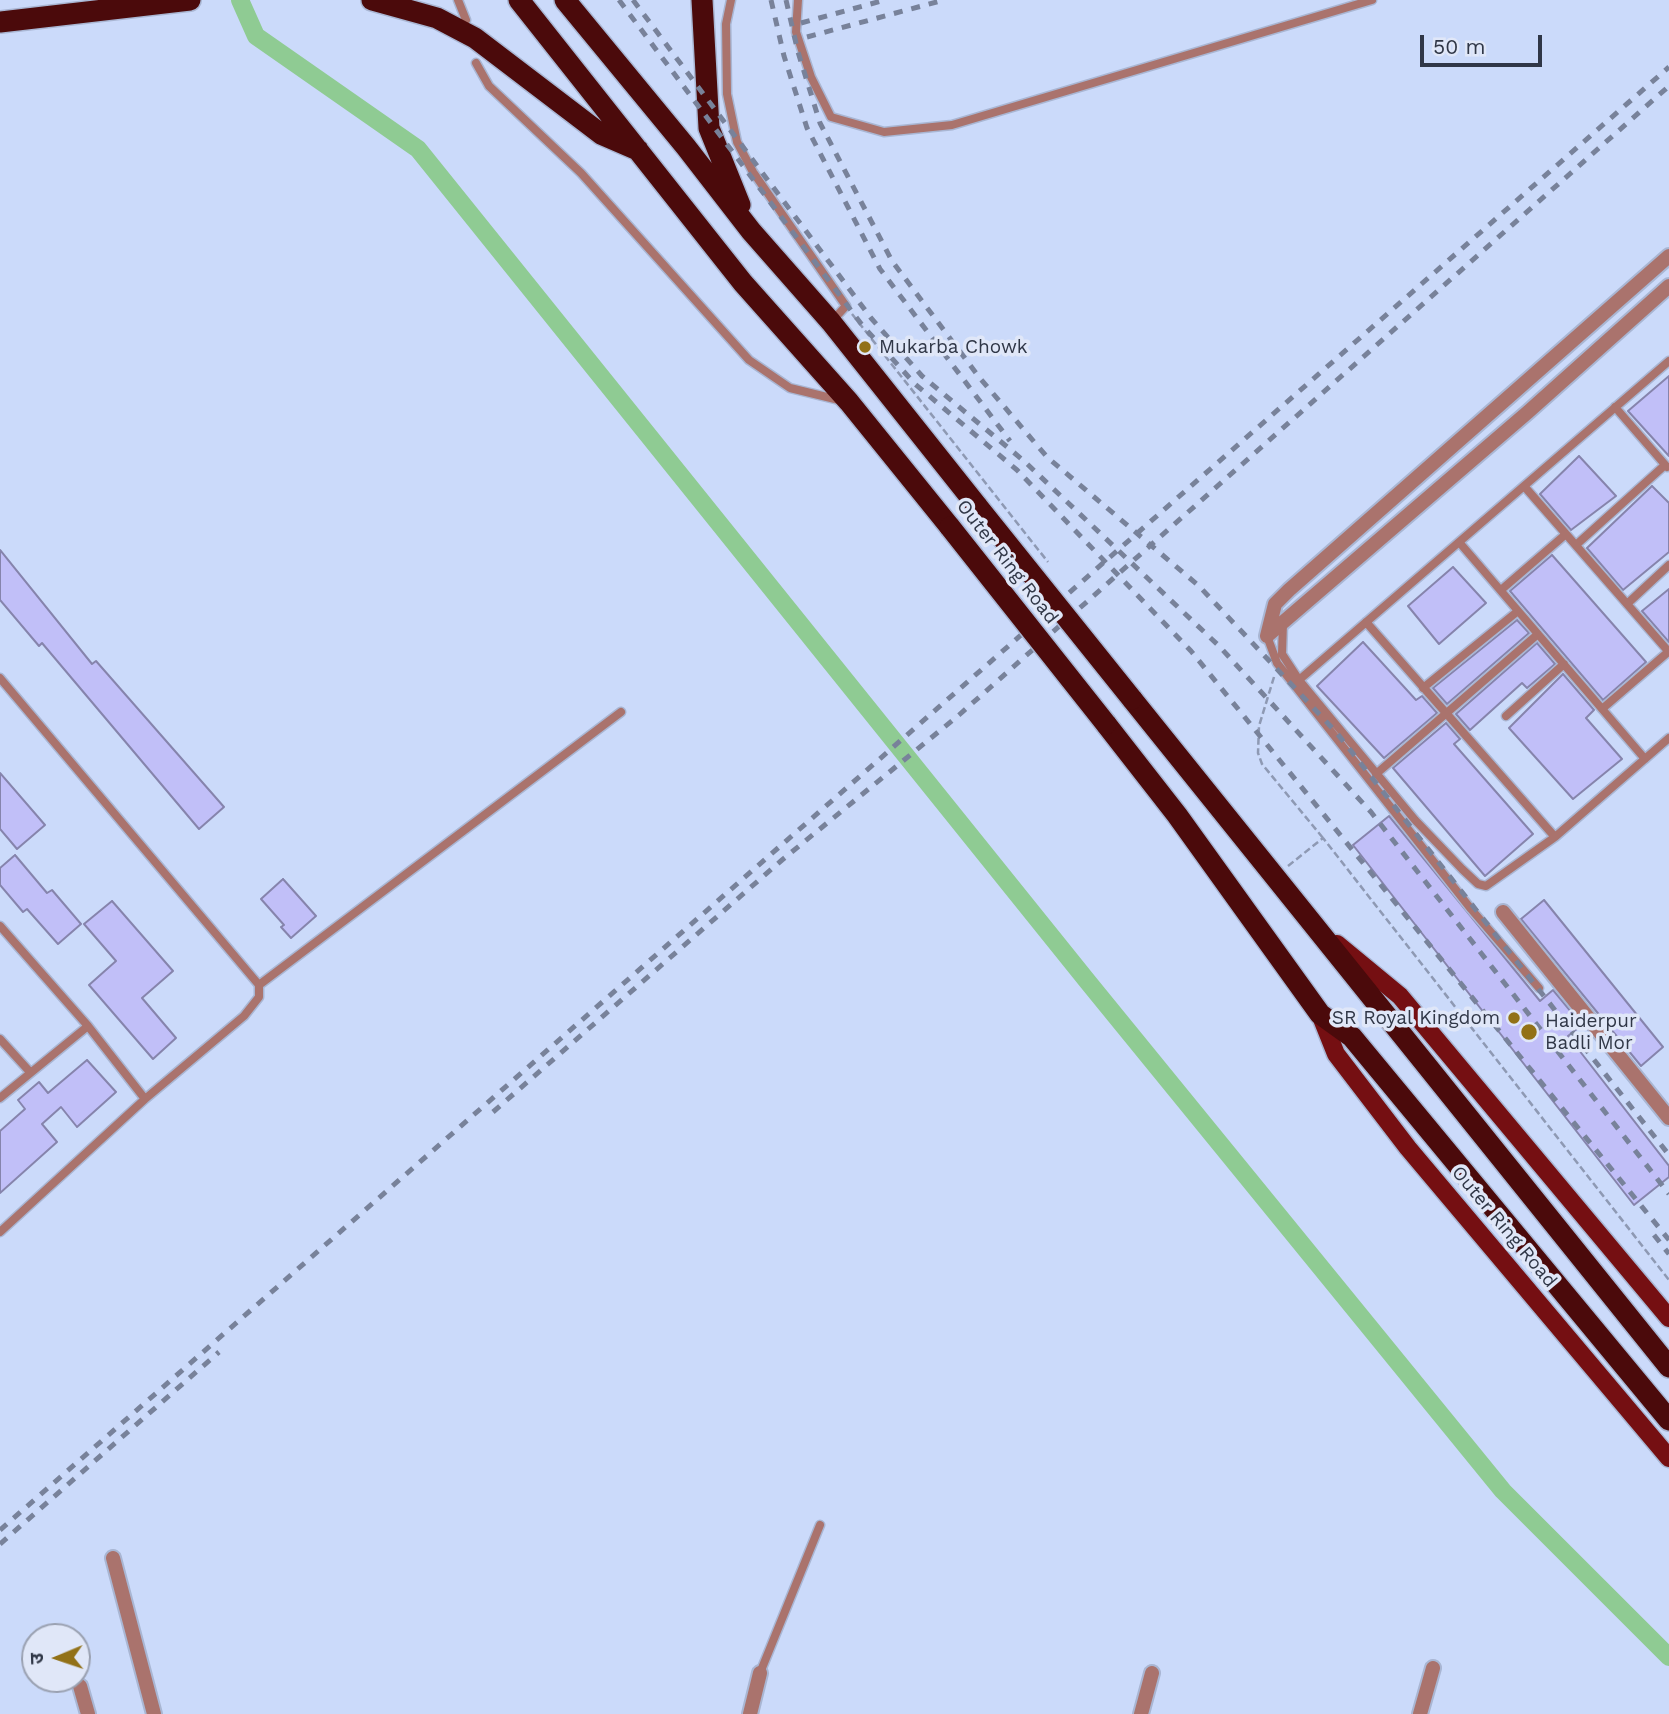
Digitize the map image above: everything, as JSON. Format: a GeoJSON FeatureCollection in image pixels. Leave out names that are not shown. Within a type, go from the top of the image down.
{"type":"FeatureCollection","features":[{"type":"Feature","properties":{"kind":"highway"},"geometry":{"type":"LineString","coordinates":[[0,22],[190,0]]}},
{"type":"Feature","properties":{"kind":"highway"},"geometry":{"type":"LineString","coordinates":[[372,0],[437,19],[475,38],[601,134],[641,151]]}},
{"type":"Feature","properties":{"kind":"highway","name":"Outer Ring Road"},"geometry":{"type":"LineString","coordinates":[[519,0],[744,283],[849,402],[1106,724],[1177,815],[1321,1014],[1352,1037],[1669,1420]]}},
{"type":"Feature","properties":{"kind":"highway"},"geometry":{"type":"LineString","coordinates":[[565,0],[687,146],[751,231]]}},
{"type":"Feature","properties":{"kind":"highway"},"geometry":{"type":"LineString","coordinates":[[702,2],[709,128],[751,231]]}},
{"type":"Feature","properties":{"kind":"highway","name":"Outer Ring Road"},"geometry":{"type":"LineString","coordinates":[[751,231],[831,322],[1669,1367]]}},
{"type":"Feature","properties":{"kind":"main road","name":"Outer Ring Road"},"geometry":{"type":"LineString","coordinates":[[1315,926],[1400,996],[1669,1318]]}},
{"type":"Feature","properties":{"kind":"main road","name":"Outer Ring Road"},"geometry":{"type":"LineString","coordinates":[[1321,1014],[1336,1054],[1408,1148],[1669,1458]]}},
{"type":"Feature","properties":{"kind":"street"},"geometry":{"type":"LineString","coordinates":[[1267,636],[1275,604],[1669,256]]}},
{"type":"Feature","properties":{"kind":"street"},"geometry":{"type":"LineString","coordinates":[[1267,636],[1284,624],[1669,286]]}},
{"type":"Feature","properties":{"kind":"street"},"geometry":{"type":"LineString","coordinates":[[1503,912],[1669,1118]]}},
{"type":"Feature","properties":{"kind":"street"},"geometry":{"type":"LineString","coordinates":[[113,1558],[154,1714]]}},
{"type":"Feature","properties":{"kind":"street"},"geometry":{"type":"LineString","coordinates":[[1420,1714],[1433,1668]]}},
{"type":"Feature","properties":{"kind":"street"},"geometry":{"type":"LineString","coordinates":[[750,1714],[760,1673]]}},
{"type":"Feature","properties":{"kind":"street"},"geometry":{"type":"LineString","coordinates":[[1141,1714],[1152,1673]]}},
{"type":"Feature","properties":{"kind":"street"},"geometry":{"type":"LineString","coordinates":[[82,1693],[88,1714]]}},
{"type":"Feature","properties":{"kind":"lane"},"geometry":{"type":"LineString","coordinates":[[458,0],[466,20]]}},
{"type":"Feature","properties":{"kind":"lane"},"geometry":{"type":"LineString","coordinates":[[731,0],[726,24],[727,94],[737,142],[753,172],[846,306],[831,322]]}},
{"type":"Feature","properties":{"kind":"lane"},"geometry":{"type":"LineString","coordinates":[[798,0],[796,32],[811,77],[831,117],[884,131],[952,125],[1372,0]]}},
{"type":"Feature","properties":{"kind":"lane"},"geometry":{"type":"LineString","coordinates":[[476,63],[489,86],[581,173],[749,360],[790,388],[849,402]]}},
{"type":"Feature","properties":{"kind":"lane"},"geometry":{"type":"LineString","coordinates":[[1299,680],[1669,361]]}},
{"type":"Feature","properties":{"kind":"lane"},"geometry":{"type":"LineString","coordinates":[[1576,545],[1667,467],[1615,407]]}},
{"type":"Feature","properties":{"kind":"lane"},"geometry":{"type":"LineString","coordinates":[[1524,486],[1669,652],[1602,709]]}},
{"type":"Feature","properties":{"kind":"lane"},"geometry":{"type":"LineString","coordinates":[[1501,590],[1566,534]]}},
{"type":"Feature","properties":{"kind":"lane"},"geometry":{"type":"LineString","coordinates":[[1459,542],[1645,759]]}},
{"type":"Feature","properties":{"kind":"lane"},"geometry":{"type":"LineString","coordinates":[[1627,604],[1669,565]]}},
{"type":"Feature","properties":{"kind":"lane"},"geometry":{"type":"LineString","coordinates":[[1275,604],[1284,624],[1283,654],[1299,680],[1415,820],[1478,884],[1491,885],[1555,837],[1669,738]]}},
{"type":"Feature","properties":{"kind":"lane"},"geometry":{"type":"LineString","coordinates":[[1423,688],[1518,611]]}},
{"type":"Feature","properties":{"kind":"lane"},"geometry":{"type":"LineString","coordinates":[[1366,622],[1555,837]]}},
{"type":"Feature","properties":{"kind":"lane"},"geometry":{"type":"LineString","coordinates":[[1376,774],[1538,634]]}},
{"type":"Feature","properties":{"kind":"lane"},"geometry":{"type":"LineString","coordinates":[[1267,636],[1277,663],[1471,909],[1539,988]]}},
{"type":"Feature","properties":{"kind":"lane"},"geometry":{"type":"LineString","coordinates":[[1506,716],[1564,664]]}},
{"type":"Feature","properties":{"kind":"lane"},"geometry":{"type":"LineString","coordinates":[[0,678],[259,985],[259,997],[253,1007],[145,1099],[0,1232]]}},
{"type":"Feature","properties":{"kind":"lane"},"geometry":{"type":"LineString","coordinates":[[259,985],[621,712]]}},
{"type":"Feature","properties":{"kind":"lane"},"geometry":{"type":"LineString","coordinates":[[0,926],[88,1026],[145,1099]]}},
{"type":"Feature","properties":{"kind":"lane"},"geometry":{"type":"LineString","coordinates":[[0,1098],[88,1026]]}},
{"type":"Feature","properties":{"kind":"lane"},"geometry":{"type":"LineString","coordinates":[[0,1039],[30,1072]]}},
{"type":"Feature","properties":{"kind":"lane"},"geometry":{"type":"LineString","coordinates":[[760,1673],[820,1525]]}},
{"type":"Feature","properties":{"kind":"path"},"geometry":{"type":"LineString","coordinates":[[846,306],[1054,569]]}},
{"type":"Feature","properties":{"kind":"path"},"geometry":{"type":"LineString","coordinates":[[1277,663],[1259,726],[1258,753],[1262,764],[1669,1280]]}},
{"type":"Feature","properties":{"kind":"path"},"geometry":{"type":"LineString","coordinates":[[1288,866],[1323,838]]}},
{"type":"Feature","properties":{"kind":"building"},"geometry":{"type":"Polygon","coordinates":[[[1669,376],[1669,456],[1628,411],[1669,376]]]}},
{"type":"Feature","properties":{"kind":"building"},"geometry":{"type":"Polygon","coordinates":[[[1579,456],[1616,496],[1571,530],[1540,494],[1579,456]]]}},
{"type":"Feature","properties":{"kind":"building"},"geometry":{"type":"Polygon","coordinates":[[[1652,486],[1669,503],[1669,552],[1623,590],[1587,548],[1652,486]]]}},
{"type":"Feature","properties":{"kind":"building"},"geometry":{"type":"Polygon","coordinates":[[[0,550],[92,664],[96,661],[224,807],[199,829],[42,643],[39,646],[0,600],[0,550]]]}},
{"type":"Feature","properties":{"kind":"building"},"geometry":{"type":"Polygon","coordinates":[[[1552,555],[1646,662],[1603,700],[1510,591],[1552,555]]]}},
{"type":"Feature","properties":{"kind":"building"},"geometry":{"type":"Polygon","coordinates":[[[1453,567],[1486,603],[1439,644],[1408,606],[1453,567]]]}},
{"type":"Feature","properties":{"kind":"building"},"geometry":{"type":"Polygon","coordinates":[[[1669,589],[1669,642],[1642,611],[1669,589]]]}},
{"type":"Feature","properties":{"kind":"building"},"geometry":{"type":"Polygon","coordinates":[[[1517,620],[1529,633],[1447,704],[1433,688],[1517,620]]]}},
{"type":"Feature","properties":{"kind":"building"},"geometry":{"type":"Polygon","coordinates":[[[1363,642],[1416,700],[1422,696],[1437,713],[1384,758],[1317,686],[1363,642]]]}},
{"type":"Feature","properties":{"kind":"building"},"geometry":{"type":"Polygon","coordinates":[[[1537,643],[1555,664],[1527,688],[1522,683],[1470,730],[1456,714],[1537,643]]]}},
{"type":"Feature","properties":{"kind":"building"},"geometry":{"type":"Polygon","coordinates":[[[1563,674],[1594,710],[1586,718],[1622,759],[1573,799],[1509,728],[1563,674]]]}},
{"type":"Feature","properties":{"kind":"building"},"geometry":{"type":"Polygon","coordinates":[[[1446,723],[1460,739],[1454,744],[1533,834],[1485,876],[1393,768],[1446,723]]]}},
{"type":"Feature","properties":{"kind":"building"},"geometry":{"type":"Polygon","coordinates":[[[0,773],[45,825],[17,849],[0,829],[0,773]]]}},
{"type":"Feature","properties":{"kind":"building","name":"Haiderpur Badli Mor"},"geometry":{"type":"Polygon","coordinates":[[[1389,816],[1540,1001],[1553,990],[1582,1025],[1568,1036],[1669,1166],[1669,1177],[1634,1205],[1353,845],[1389,816]]]}},
{"type":"Feature","properties":{"kind":"building"},"geometry":{"type":"Polygon","coordinates":[[[15,855],[47,893],[52,890],[81,924],[58,944],[27,909],[23,912],[0,885],[0,868],[15,855]]]}},
{"type":"Feature","properties":{"kind":"building"},"geometry":{"type":"Polygon","coordinates":[[[283,879],[316,916],[291,938],[281,927],[284,925],[261,899],[283,879]]]}},
{"type":"Feature","properties":{"kind":"building"},"geometry":{"type":"Polygon","coordinates":[[[1544,900],[1663,1047],[1641,1066],[1521,919],[1544,900]]]}},
{"type":"Feature","properties":{"kind":"building"},"geometry":{"type":"Polygon","coordinates":[[[112,901],[173,971],[142,998],[176,1038],[153,1059],[89,985],[116,961],[84,924],[112,901]]]}},
{"type":"Feature","properties":{"kind":"building"},"geometry":{"type":"Polygon","coordinates":[[[87,1060],[116,1092],[77,1127],[61,1107],[42,1124],[57,1142],[0,1193],[0,1131],[25,1109],[18,1100],[39,1082],[48,1093],[87,1060]]]}},
{"type":"Feature","properties":{"kind":"waterway"},"geometry":{"type":"LineString","coordinates":[[240,0],[256,36],[418,149],[1088,982],[1503,1491],[1669,1657]]}},
{"type":"Feature","properties":{"kind":"railway"},"geometry":{"type":"LineString","coordinates":[[619,0],[862,325],[915,384],[1017,470],[1191,651],[1669,1240]]}},
{"type":"Feature","properties":{"kind":"railway"},"geometry":{"type":"LineString","coordinates":[[633,0],[871,318],[922,376],[1024,461],[1219,646],[1371,812],[1669,1194]]}},
{"type":"Feature","properties":{"kind":"railway"},"geometry":{"type":"LineString","coordinates":[[771,0],[784,56],[807,128],[880,269],[1010,441]]}},
{"type":"Feature","properties":{"kind":"railway"},"geometry":{"type":"LineString","coordinates":[[786,0],[798,52],[820,123],[892,261],[979,377],[1047,457],[1199,586],[1336,732],[1669,1155]]}},
{"type":"Feature","properties":{"kind":"railway"},"geometry":{"type":"LineString","coordinates":[[801,23],[885,0]]}},
{"type":"Feature","properties":{"kind":"railway"},"geometry":{"type":"LineString","coordinates":[[807,37],[944,0]]}},
{"type":"Feature","properties":{"kind":"railway"},"geometry":{"type":"LineString","coordinates":[[0,1530],[1669,67]]}},
{"type":"Feature","properties":{"kind":"railway"},"geometry":{"type":"LineString","coordinates":[[493,1112],[782,860],[959,715],[1669,86]]}},
{"type":"Feature","properties":{"kind":"railway"},"geometry":{"type":"LineString","coordinates":[[1654,1235],[1669,1254]]}},
{"type":"Feature","properties":{"kind":"railway"},"geometry":{"type":"LineString","coordinates":[[0,1544],[219,1352]]}},
{"type":"Feature","properties":{"kind":"place","name":"Mukarba Chowk"},"geometry":{"type":"Point","coordinates":[865,347]}},
{"type":"Feature","properties":{"kind":"place","name":"SR Royal Kingdom"},"geometry":{"type":"Point","coordinates":[1514,1018]}},
{"type":"Feature","properties":{"kind":"place","name":"Haiderpur Badli Mor"},"geometry":{"type":"Point","coordinates":[1529,1032]}}]}
